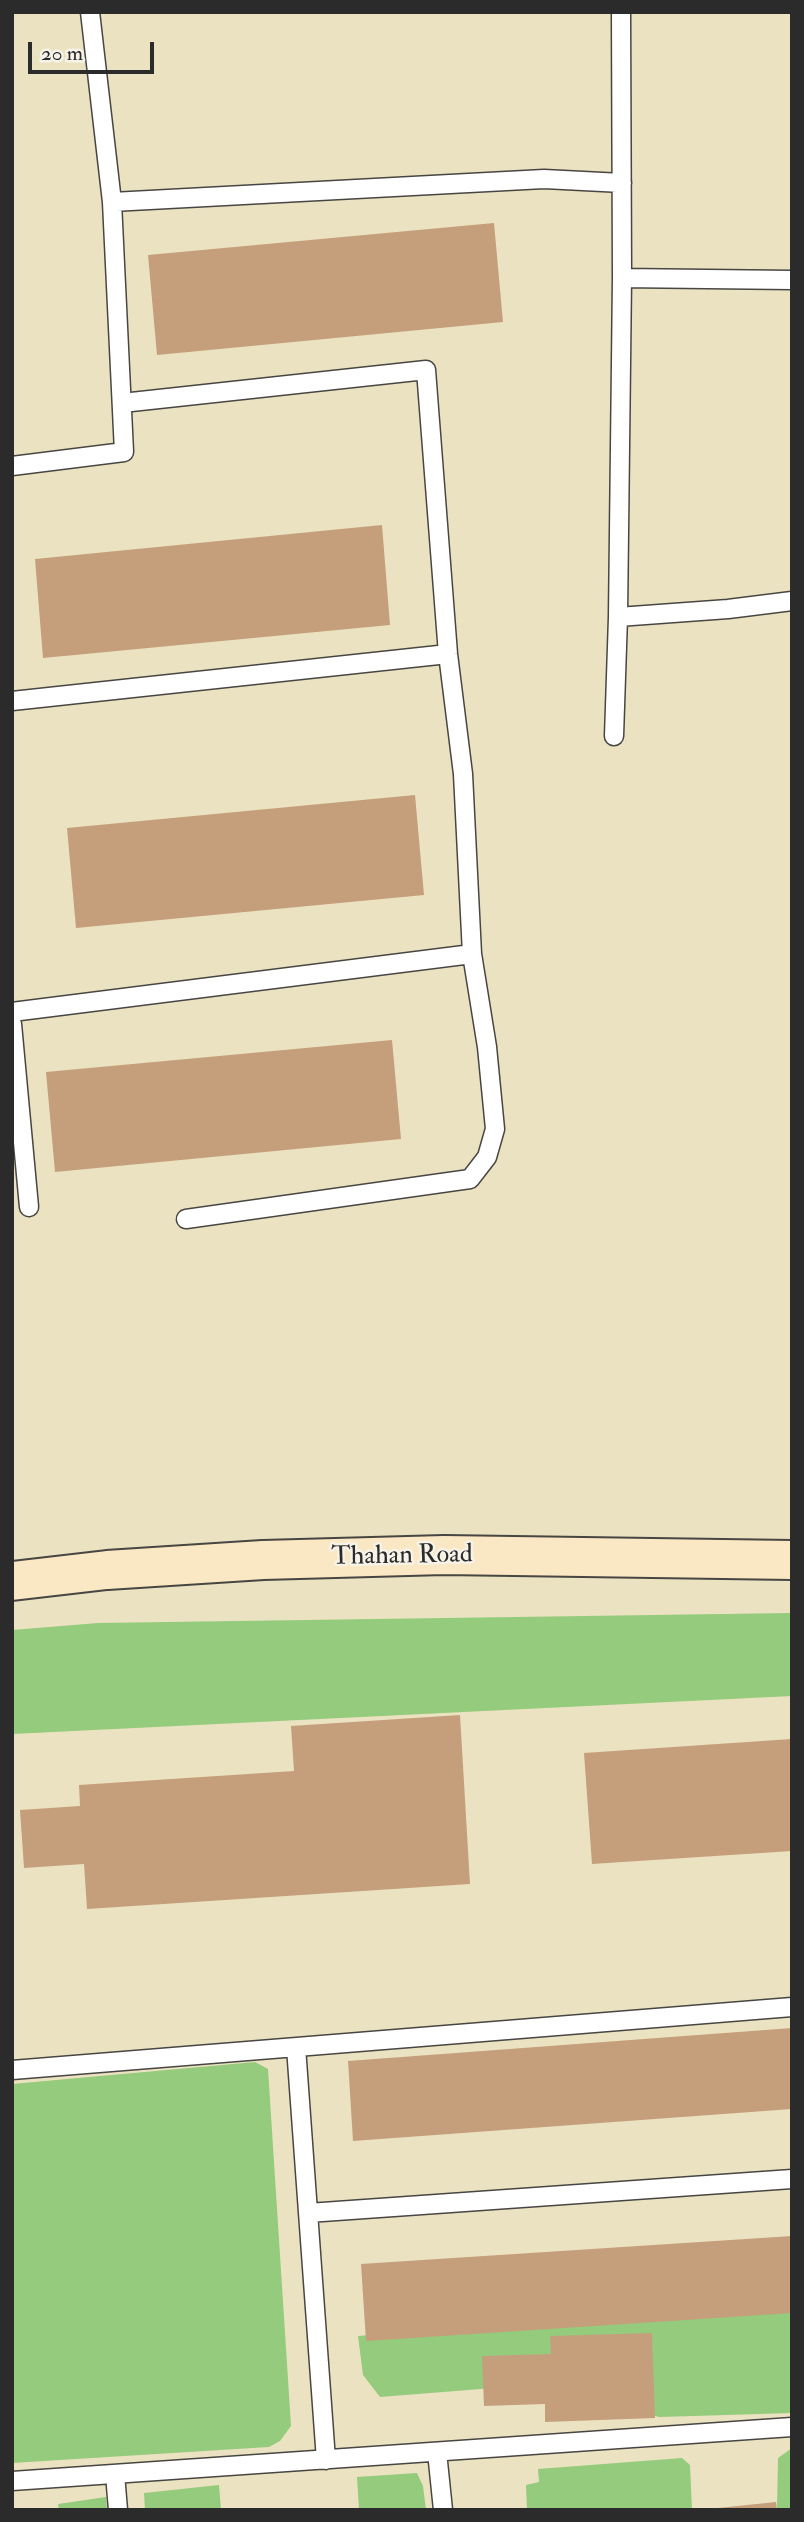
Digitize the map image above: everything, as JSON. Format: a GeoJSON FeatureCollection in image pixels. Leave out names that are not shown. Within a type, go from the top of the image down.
{"type":"FeatureCollection","features":[{"type":"Feature","properties":{"kind":"main road","name":"Thahan Road"},"geometry":{"type":"LineString","coordinates":[[12,1581],[107,1570],[237,1562],[430,1556],[792,1560]]}},
{"type":"Feature","properties":{"kind":"lane"},"geometry":{"type":"LineString","coordinates":[[12,466],[124,453],[112,202],[90,12]]}},
{"type":"Feature","properties":{"kind":"lane"},"geometry":{"type":"LineString","coordinates":[[614,736],[622,278],[621,12]]}},
{"type":"Feature","properties":{"kind":"lane"},"geometry":{"type":"LineString","coordinates":[[112,202],[544,179],[622,183]]}},
{"type":"Feature","properties":{"kind":"lane"},"geometry":{"type":"LineString","coordinates":[[622,278],[792,280]]}},
{"type":"Feature","properties":{"kind":"lane"},"geometry":{"type":"LineString","coordinates":[[122,403],[426,370],[448,653],[463,774],[472,954],[487,1046],[495,1129],[487,1157],[470,1179],[186,1219]]}},
{"type":"Feature","properties":{"kind":"lane"},"geometry":{"type":"LineString","coordinates":[[618,617],[728,609],[792,601]]}},
{"type":"Feature","properties":{"kind":"lane"},"geometry":{"type":"LineString","coordinates":[[12,701],[448,653]]}},
{"type":"Feature","properties":{"kind":"lane"},"geometry":{"type":"LineString","coordinates":[[12,1012],[472,954]]}},
{"type":"Feature","properties":{"kind":"lane"},"geometry":{"type":"LineString","coordinates":[[12,1024],[29,1207]]}},
{"type":"Feature","properties":{"kind":"lane"},"geometry":{"type":"LineString","coordinates":[[12,2070],[792,2007]]}},
{"type":"Feature","properties":{"kind":"lane"},"geometry":{"type":"LineString","coordinates":[[296,2048],[326,2460]]}},
{"type":"Feature","properties":{"kind":"lane"},"geometry":{"type":"LineString","coordinates":[[308,2213],[792,2179]]}},
{"type":"Feature","properties":{"kind":"lane"},"geometry":{"type":"LineString","coordinates":[[12,2481],[792,2427]]}},
{"type":"Feature","properties":{"kind":"lane"},"geometry":{"type":"LineString","coordinates":[[438,2452],[443,2510]]}},
{"type":"Feature","properties":{"kind":"lane"},"geometry":{"type":"LineString","coordinates":[[115,2474],[118,2510]]}},
{"type":"Feature","properties":{"kind":"green space"},"geometry":{"type":"Polygon","coordinates":[[[792,1613],[792,1696],[12,1734],[12,1630],[98,1623],[792,1613]]]}},
{"type":"Feature","properties":{"kind":"green space"},"geometry":{"type":"Polygon","coordinates":[[[255,2062],[268,2069],[291,2426],[280,2441],[269,2447],[12,2463],[12,2084],[255,2062]]]}},
{"type":"Feature","properties":{"kind":"green space"},"geometry":{"type":"Polygon","coordinates":[[[792,2300],[792,2413],[659,2417],[544,2384],[380,2397],[363,2375],[358,2336],[792,2300]]]}},
{"type":"Feature","properties":{"kind":"green space"},"geometry":{"type":"Polygon","coordinates":[[[792,2448],[792,2510],[777,2510],[778,2458],[792,2448]]]}},
{"type":"Feature","properties":{"kind":"green space"},"geometry":{"type":"Polygon","coordinates":[[[682,2458],[690,2465],[692,2510],[527,2510],[526,2485],[539,2482],[538,2469],[682,2458]]]}},
{"type":"Feature","properties":{"kind":"green space"},"geometry":{"type":"Polygon","coordinates":[[[417,2473],[423,2486],[426,2510],[359,2510],[357,2477],[417,2473]]]}},
{"type":"Feature","properties":{"kind":"green space"},"geometry":{"type":"Polygon","coordinates":[[[219,2485],[221,2510],[145,2510],[144,2493],[219,2485]]]}},
{"type":"Feature","properties":{"kind":"green space"},"geometry":{"type":"Polygon","coordinates":[[[106,2497],[107,2510],[59,2510],[58,2504],[106,2497]]]}},
{"type":"Feature","properties":{"kind":"building"},"geometry":{"type":"Polygon","coordinates":[[[494,223],[503,322],[157,355],[148,255],[494,223]]]}},
{"type":"Feature","properties":{"kind":"building"},"geometry":{"type":"Polygon","coordinates":[[[382,525],[390,625],[43,658],[35,559],[382,525]]]}},
{"type":"Feature","properties":{"kind":"building"},"geometry":{"type":"Polygon","coordinates":[[[415,795],[424,895],[76,928],[67,828],[415,795]]]}},
{"type":"Feature","properties":{"kind":"building"},"geometry":{"type":"Polygon","coordinates":[[[392,1040],[401,1139],[55,1172],[46,1072],[392,1040]]]}},
{"type":"Feature","properties":{"kind":"building"},"geometry":{"type":"Polygon","coordinates":[[[460,1715],[470,1884],[87,1909],[84,1864],[24,1868],[20,1810],[80,1806],[79,1785],[294,1771],[291,1726],[460,1715]]]}},
{"type":"Feature","properties":{"kind":"building"},"geometry":{"type":"Polygon","coordinates":[[[792,1739],[792,1851],[592,1864],[584,1753],[792,1739]]]}},
{"type":"Feature","properties":{"kind":"building"},"geometry":{"type":"Polygon","coordinates":[[[792,2028],[792,2109],[353,2141],[348,2061],[792,2028]]]}},
{"type":"Feature","properties":{"kind":"building"},"geometry":{"type":"Polygon","coordinates":[[[792,2236],[792,2313],[366,2341],[361,2264],[792,2236]]]}},
{"type":"Feature","properties":{"kind":"building"},"geometry":{"type":"Polygon","coordinates":[[[652,2333],[655,2418],[545,2422],[545,2404],[484,2406],[482,2356],[551,2354],[550,2336],[652,2333]]]}},
{"type":"Feature","properties":{"kind":"building"},"geometry":{"type":"Polygon","coordinates":[[[776,2502],[777,2510],[718,2510],[718,2508],[776,2502]]]}}]}
